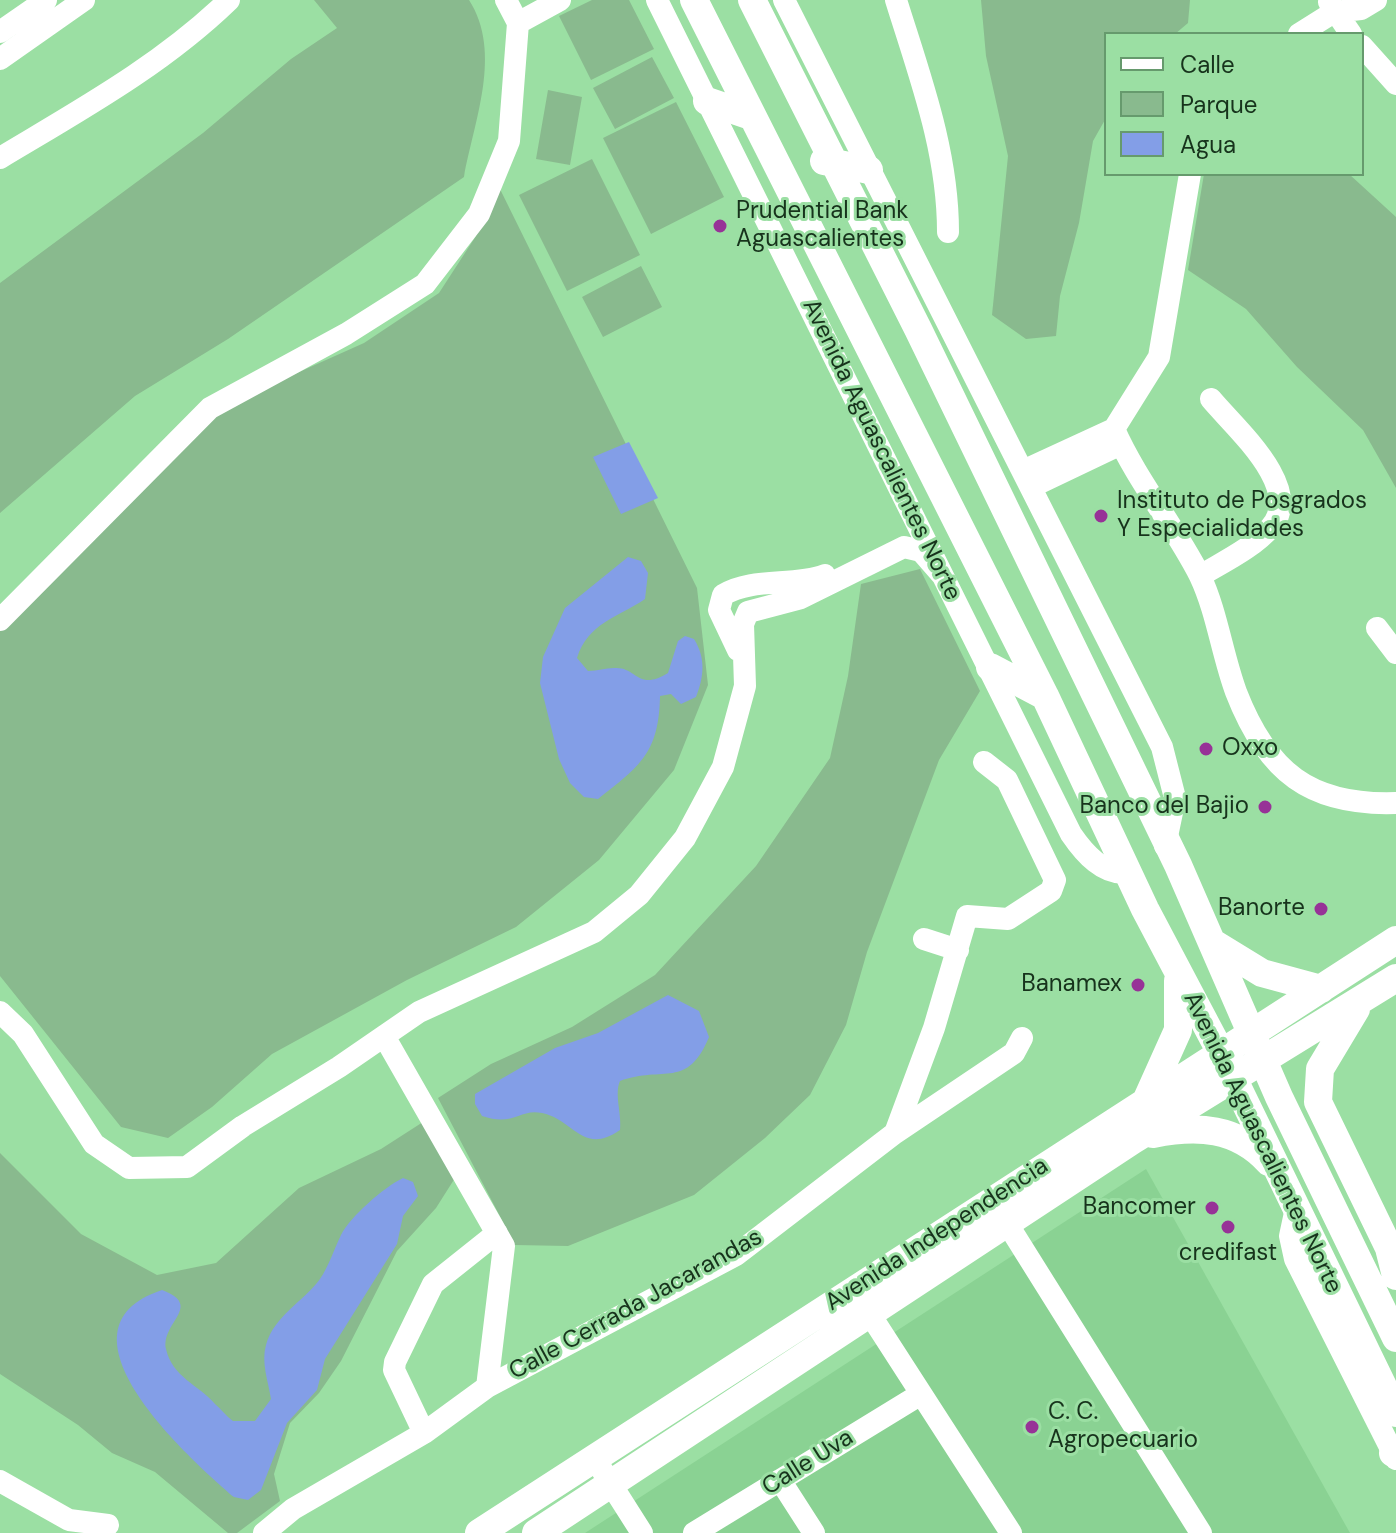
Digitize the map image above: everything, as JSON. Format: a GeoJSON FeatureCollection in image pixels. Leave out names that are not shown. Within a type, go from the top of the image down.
{"type":"FeatureCollection","features":[{"type":"Feature","properties":{"kind":"main road"},"geometry":{"type":"LineString","coordinates":[[694,0],[883,390],[1174,963],[1396,1377]]}},
{"type":"Feature","properties":{"kind":"main road","name":"Avenida Aguascalientes Norte"},"geometry":{"type":"LineString","coordinates":[[694,0],[1221,1053],[1296,1208],[1356,1356],[1396,1412]]}},
{"type":"Feature","properties":{"kind":"main road","name":"Avenida Aguascalientes Norte"},"geometry":{"type":"LineString","coordinates":[[744,0],[1396,1309]]}},
{"type":"Feature","properties":{"kind":"main road"},"geometry":{"type":"LineString","coordinates":[[752,0],[911,315],[1178,865],[1279,1097],[1396,1338]]}},
{"type":"Feature","properties":{"kind":"main road"},"geometry":{"type":"LineString","coordinates":[[707,101],[751,116]]}},
{"type":"Feature","properties":{"kind":"main road"},"geometry":{"type":"LineString","coordinates":[[824,161],[869,170]]}},
{"type":"Feature","properties":{"kind":"main road"},"geometry":{"type":"LineString","coordinates":[[990,667],[1045,696]]}},
{"type":"Feature","properties":{"kind":"main road","name":"Avenida Independencia"},"geometry":{"type":"LineString","coordinates":[[479,1533],[1396,940]]}},
{"type":"Feature","properties":{"kind":"main road"},"geometry":{"type":"LineString","coordinates":[[1211,942],[1262,973],[1321,989]]}},
{"type":"Feature","properties":{"kind":"main road"},"geometry":{"type":"LineString","coordinates":[[1147,1099],[1178,1030],[1180,999],[1174,963]]}},
{"type":"Feature","properties":{"kind":"main road"},"geometry":{"type":"LineString","coordinates":[[1174,963],[1172,977],[1178,993],[1396,1412]]}},
{"type":"Feature","properties":{"kind":"main road","name":"Avenida Independencia"},"geometry":{"type":"LineString","coordinates":[[536,1533],[1009,1225],[1133,1140],[1396,978]]}},
{"type":"Feature","properties":{"kind":"main road"},"geometry":{"type":"LineString","coordinates":[[1364,998],[1325,1059],[1317,1090],[1318,1102],[1392,1256],[1396,1276]]}},
{"type":"Feature","properties":{"kind":"main road"},"geometry":{"type":"LineString","coordinates":[[1133,1140],[1182,1129],[1234,1135],[1261,1153],[1281,1178]]}},
{"type":"Feature","properties":{"kind":"street"},"geometry":{"type":"LineString","coordinates":[[0,32],[46,0]]}},
{"type":"Feature","properties":{"kind":"street"},"geometry":{"type":"LineString","coordinates":[[0,59],[23,17],[84,0]]}},
{"type":"Feature","properties":{"kind":"street"},"geometry":{"type":"LineString","coordinates":[[0,158],[121,85],[198,30],[229,0]]}},
{"type":"Feature","properties":{"kind":"street"},"geometry":{"type":"LineString","coordinates":[[0,620],[210,408],[346,334],[425,284],[479,214],[509,141],[518,23],[506,0]]}},
{"type":"Feature","properties":{"kind":"street"},"geometry":{"type":"LineString","coordinates":[[518,23],[560,0]]}},
{"type":"Feature","properties":{"kind":"street","name":"Avenida Aguascalientes Norte"},"geometry":{"type":"LineString","coordinates":[[657,0],[1071,834],[1101,866],[1119,874],[1129,872]]}},
{"type":"Feature","properties":{"kind":"street"},"geometry":{"type":"LineString","coordinates":[[784,0],[1029,478],[1162,747],[1175,798],[1164,848]]}},
{"type":"Feature","properties":{"kind":"street"},"geometry":{"type":"LineString","coordinates":[[896,0],[938,133],[948,192],[948,232]]}},
{"type":"Feature","properties":{"kind":"street"},"geometry":{"type":"LineString","coordinates":[[1301,32],[1331,6],[1369,4]]}},
{"type":"Feature","properties":{"kind":"street"},"geometry":{"type":"LineString","coordinates":[[1352,32],[1369,4]]}},
{"type":"Feature","properties":{"kind":"street"},"geometry":{"type":"LineString","coordinates":[[1331,6],[1350,32]]}},
{"type":"Feature","properties":{"kind":"street"},"geometry":{"type":"LineString","coordinates":[[1364,48],[1396,84]]}},
{"type":"Feature","properties":{"kind":"street"},"geometry":{"type":"LineString","coordinates":[[1029,478],[1117,436],[1159,357],[1190,176]]}},
{"type":"Feature","properties":{"kind":"street"},"geometry":{"type":"LineString","coordinates":[[1200,576],[1246,548],[1273,525],[1282,497],[1274,474],[1211,399]]}},
{"type":"Feature","properties":{"kind":"street"},"geometry":{"type":"LineString","coordinates":[[1117,436],[1134,473],[1200,576],[1236,691],[1258,740],[1294,779],[1323,795],[1356,804],[1396,803]]}},
{"type":"Feature","properties":{"kind":"street"},"geometry":{"type":"LineString","coordinates":[[745,670],[719,610],[723,595],[750,586],[815,579],[905,535],[906,519],[883,458]]}},
{"type":"Feature","properties":{"kind":"street"},"geometry":{"type":"LineString","coordinates":[[0,1012],[31,1045],[94,1144],[129,1168],[187,1167],[243,1126],[419,1012],[594,932],[639,895],[685,838],[723,767],[740,712],[745,670],[743,624],[752,609],[801,598],[904,547],[921,551],[942,575]]}},
{"type":"Feature","properties":{"kind":"street"},"geometry":{"type":"LineString","coordinates":[[1377,628],[1396,653]]}},
{"type":"Feature","properties":{"kind":"street"},"geometry":{"type":"LineString","coordinates":[[895,1133],[934,1028],[968,914],[1008,919],[1051,891],[1055,880],[1007,780],[984,762]]}},
{"type":"Feature","properties":{"kind":"street"},"geometry":{"type":"LineString","coordinates":[[924,939],[958,950]]}},
{"type":"Feature","properties":{"kind":"street"},"geometry":{"type":"LineString","coordinates":[[384,1036],[497,1233],[505,1253],[487,1387]]}},
{"type":"Feature","properties":{"kind":"street","name":"Calle Cerrada Jacarandas"},"geometry":{"type":"LineString","coordinates":[[264,1533],[293,1509],[424,1433],[487,1387],[736,1255],[895,1133],[1014,1053],[1022,1038]]}},
{"type":"Feature","properties":{"kind":"street"},"geometry":{"type":"LineString","coordinates":[[992,1200],[1201,1533]]}},
{"type":"Feature","properties":{"kind":"street"},"geometry":{"type":"LineString","coordinates":[[424,1433],[394,1370],[395,1362],[433,1284],[497,1233]]}},
{"type":"Feature","properties":{"kind":"street"},"geometry":{"type":"LineString","coordinates":[[854,1289],[1011,1533]]}},
{"type":"Feature","properties":{"kind":"street"},"geometry":{"type":"LineString","coordinates":[[493,1341],[523,1368]]}},
{"type":"Feature","properties":{"kind":"street"},"geometry":{"type":"LineString","coordinates":[[1356,1356],[1395,1455]]}},
{"type":"Feature","properties":{"kind":"street","name":"Calle Uva"},"geometry":{"type":"LineString","coordinates":[[694,1533],[921,1394]]}},
{"type":"Feature","properties":{"kind":"street"},"geometry":{"type":"LineString","coordinates":[[594,1459],[642,1533]]}},
{"type":"Feature","properties":{"kind":"street"},"geometry":{"type":"LineString","coordinates":[[780,1480],[814,1533]]}},
{"type":"Feature","properties":{"kind":"street"},"geometry":{"type":"LineString","coordinates":[[0,1481],[69,1520],[108,1525]]}},
{"type":"Feature","properties":{"kind":"shaded area"},"geometry":{"type":"Polygon","coordinates":[[[1146,1169],[1350,1533],[585,1533],[1146,1169]]]}},
{"type":"Feature","properties":{"kind":"green space"},"geometry":{"type":"Polygon","coordinates":[[[314,0],[469,0],[479,21],[485,65],[464,177],[228,339],[135,396],[0,513],[0,283],[203,133],[291,59],[337,28],[314,0]]]}},
{"type":"Feature","properties":{"kind":"green space"},"geometry":{"type":"Polygon","coordinates":[[[592,0],[629,0],[654,49],[591,80],[559,16],[592,0]]]}},
{"type":"Feature","properties":{"kind":"green space"},"geometry":{"type":"Polygon","coordinates":[[[981,0],[1190,0],[1188,23],[1177,32],[1104,32],[1104,122],[1093,141],[1079,223],[1060,296],[1056,336],[1026,339],[992,315],[1008,156],[986,56],[981,0]]]}},
{"type":"Feature","properties":{"kind":"green space"},"geometry":{"type":"Polygon","coordinates":[[[652,57],[674,98],[615,129],[593,88],[652,57]]]}},
{"type":"Feature","properties":{"kind":"green space"},"geometry":{"type":"Polygon","coordinates":[[[548,90],[582,97],[570,165],[536,159],[548,90]]]}},
{"type":"Feature","properties":{"kind":"green space"},"geometry":{"type":"Polygon","coordinates":[[[676,102],[724,197],[651,234],[603,138],[676,102]]]}},
{"type":"Feature","properties":{"kind":"green space"},"geometry":{"type":"Polygon","coordinates":[[[592,159],[640,255],[567,291],[519,195],[592,159]]]}},
{"type":"Feature","properties":{"kind":"green space"},"geometry":{"type":"Polygon","coordinates":[[[1204,176],[1351,176],[1396,217],[1396,488],[1363,430],[1297,367],[1246,309],[1188,270],[1204,176]]]}},
{"type":"Feature","properties":{"kind":"green space"},"geometry":{"type":"Polygon","coordinates":[[[496,181],[697,588],[708,685],[674,770],[599,860],[516,927],[407,980],[272,1054],[212,1107],[168,1138],[121,1127],[0,976],[0,622],[212,411],[364,343],[439,293],[476,236],[496,181]]]}},
{"type":"Feature","properties":{"kind":"green space"},"geometry":{"type":"Polygon","coordinates":[[[641,266],[662,307],[603,337],[582,297],[641,266]]]}},
{"type":"Feature","properties":{"kind":"green space"},"geometry":{"type":"Polygon","coordinates":[[[920,569],[980,691],[939,760],[867,952],[846,1025],[810,1095],[765,1138],[694,1195],[568,1246],[515,1245],[438,1098],[491,1064],[572,1027],[655,975],[756,866],[830,758],[848,676],[861,584],[920,569]]]}},
{"type":"Feature","properties":{"kind":"green space"},"geometry":{"type":"Polygon","coordinates":[[[423,1122],[455,1178],[436,1208],[397,1251],[341,1361],[319,1393],[290,1423],[274,1474],[280,1501],[237,1533],[228,1533],[155,1472],[112,1453],[78,1425],[0,1374],[0,1153],[81,1234],[157,1275],[216,1263],[299,1188],[381,1149],[423,1122]]]}},
{"type":"Feature","properties":{"kind":"water"},"geometry":{"type":"Polygon","coordinates":[[[629,442],[658,498],[621,514],[593,457],[629,442]]]}},
{"type":"Feature","properties":{"kind":"water"},"geometry":{"type":"Polygon","coordinates":[[[628,557],[641,561],[648,573],[645,599],[596,629],[577,658],[588,671],[622,668],[650,680],[668,673],[678,641],[685,636],[694,639],[700,653],[701,682],[696,697],[681,704],[671,694],[660,696],[656,732],[636,767],[598,799],[584,797],[570,783],[559,759],[540,683],[543,657],[565,608],[628,557]]]}},
{"type":"Feature","properties":{"kind":"water"},"geometry":{"type":"Polygon","coordinates":[[[668,995],[699,1011],[709,1037],[701,1053],[683,1070],[620,1081],[620,1130],[607,1137],[587,1138],[542,1113],[528,1113],[509,1119],[482,1116],[475,1104],[475,1094],[555,1048],[598,1033],[668,995]]]}},
{"type":"Feature","properties":{"kind":"water"},"geometry":{"type":"Polygon","coordinates":[[[403,1178],[413,1182],[418,1196],[403,1216],[397,1244],[325,1359],[317,1390],[287,1423],[261,1490],[248,1500],[234,1497],[188,1454],[137,1394],[121,1363],[117,1333],[129,1309],[162,1290],[174,1296],[180,1302],[180,1309],[166,1339],[166,1349],[174,1367],[233,1421],[255,1421],[271,1399],[264,1358],[275,1326],[320,1279],[341,1235],[352,1220],[377,1195],[403,1178]]]}},
{"type":"Feature","properties":{"kind":"place","name":"Prudential Bank Aguascalientes"},"geometry":{"type":"Point","coordinates":[720,226]}},
{"type":"Feature","properties":{"kind":"place","name":"Instituto de Posgrados Y Especialidades"},"geometry":{"type":"Point","coordinates":[1101,516]}},
{"type":"Feature","properties":{"kind":"place","name":"Oxxo"},"geometry":{"type":"Point","coordinates":[1206,749]}},
{"type":"Feature","properties":{"kind":"place","name":"Banco del Bajio"},"geometry":{"type":"Point","coordinates":[1265,807]}},
{"type":"Feature","properties":{"kind":"place","name":"Banorte"},"geometry":{"type":"Point","coordinates":[1321,909]}},
{"type":"Feature","properties":{"kind":"place","name":"Banamex"},"geometry":{"type":"Point","coordinates":[1138,985]}},
{"type":"Feature","properties":{"kind":"place","name":"Bancomer"},"geometry":{"type":"Point","coordinates":[1212,1208]}},
{"type":"Feature","properties":{"kind":"place","name":"credifast"},"geometry":{"type":"Point","coordinates":[1228,1227]}},
{"type":"Feature","properties":{"kind":"place","name":"C. C. Agropecuario"},"geometry":{"type":"Point","coordinates":[1032,1427]}}]}
